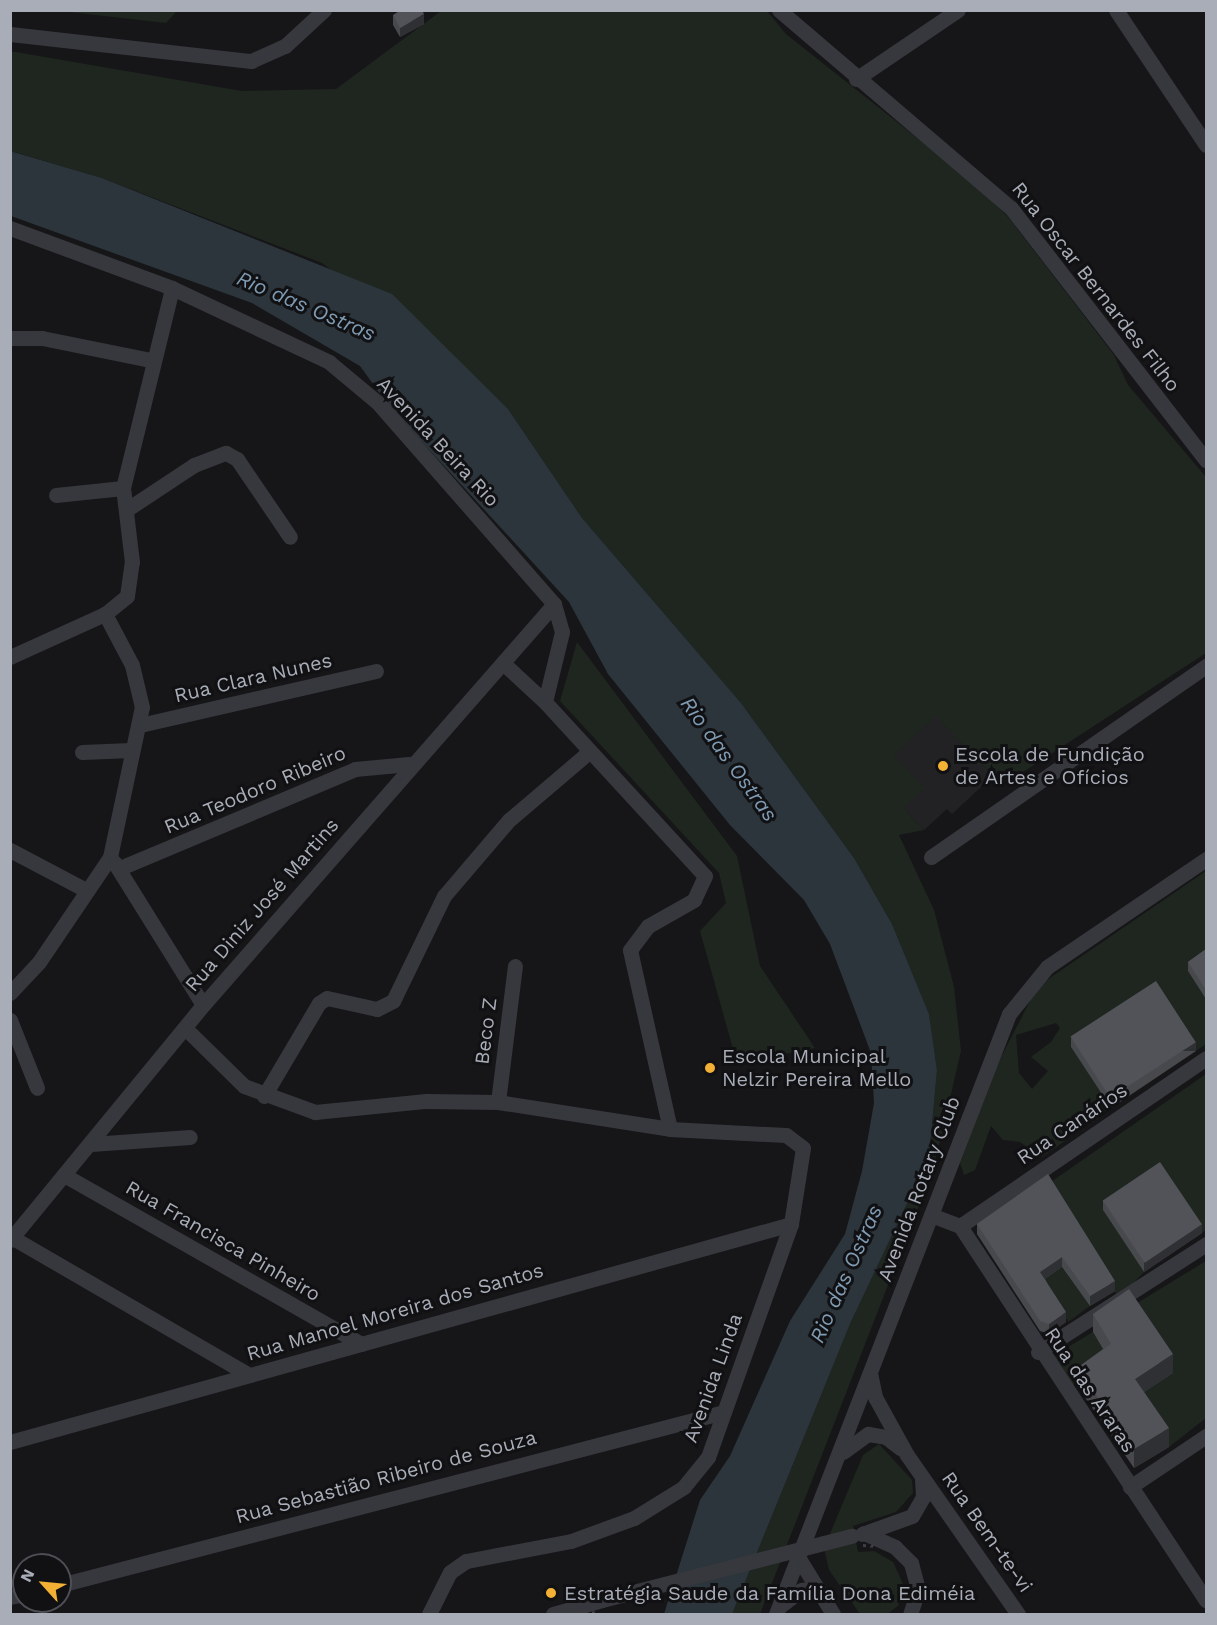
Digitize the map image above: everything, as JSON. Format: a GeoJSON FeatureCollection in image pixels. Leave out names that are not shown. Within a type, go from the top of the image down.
{"type":"FeatureCollection","features":[{"type":"Feature","properties":{"kind":"street"},"geometry":{"type":"LineString","coordinates":[[10,34],[251,61],[285,46],[324,10]]}},
{"type":"Feature","properties":{"kind":"street","name":"Rua Oscar Bernardes Filho"},"geometry":{"type":"LineString","coordinates":[[779,10],[856,79],[1011,208],[1206,459]]}},
{"type":"Feature","properties":{"kind":"street"},"geometry":{"type":"LineString","coordinates":[[856,79],[958,10]]}},
{"type":"Feature","properties":{"kind":"street"},"geometry":{"type":"LineString","coordinates":[[1116,10],[1206,145]]}},
{"type":"Feature","properties":{"kind":"street","name":"Avenida Beira Rio"},"geometry":{"type":"LineString","coordinates":[[10,228],[172,288],[329,362],[378,403],[554,604],[562,632],[545,702]]}},
{"type":"Feature","properties":{"kind":"street"},"geometry":{"type":"LineString","coordinates":[[10,657],[105,615],[127,596],[131,586],[123,488],[150,360],[172,288]]}},
{"type":"Feature","properties":{"kind":"street"},"geometry":{"type":"LineString","coordinates":[[10,338],[42,338],[150,360]]}},
{"type":"Feature","properties":{"kind":"street"},"geometry":{"type":"LineString","coordinates":[[126,510],[194,465],[226,453],[237,459],[290,537]]}},
{"type":"Feature","properties":{"kind":"street"},"geometry":{"type":"LineString","coordinates":[[56,495],[123,488]]}},
{"type":"Feature","properties":{"kind":"street","name":"Rua Diniz José Martins"},"geometry":{"type":"LineString","coordinates":[[12,1239],[203,1005],[409,764],[504,663],[554,604]]}},
{"type":"Feature","properties":{"kind":"street"},"geometry":{"type":"LineString","coordinates":[[10,993],[39,962],[86,890],[115,862],[131,750],[140,725],[142,707],[132,665],[105,615]]}},
{"type":"Feature","properties":{"kind":"street"},"geometry":{"type":"LineString","coordinates":[[185,1028],[225,1071],[264,1096],[315,1112],[426,1101],[498,1102],[670,1129],[630,950],[648,926],[694,900],[705,876],[545,702],[504,663]]}},
{"type":"Feature","properties":{"kind":"street"},"geometry":{"type":"LineString","coordinates":[[931,857],[1206,666]]}},
{"type":"Feature","properties":{"kind":"street","name":"Rua Clara Nunes"},"geometry":{"type":"LineString","coordinates":[[140,725],[376,671]]}},
{"type":"Feature","properties":{"kind":"street"},"geometry":{"type":"LineString","coordinates":[[82,752],[131,750]]}},
{"type":"Feature","properties":{"kind":"street"},"geometry":{"type":"LineString","coordinates":[[264,1096],[319,1003],[327,998],[377,1009],[393,1002],[444,896],[510,820],[590,751]]}},
{"type":"Feature","properties":{"kind":"street","name":"Rua Teodoro Ribeiro"},"geometry":{"type":"LineString","coordinates":[[115,862],[355,769],[409,764]]}},
{"type":"Feature","properties":{"kind":"street"},"geometry":{"type":"LineString","coordinates":[[10,850],[86,890]]}},
{"type":"Feature","properties":{"kind":"street","name":"Avenida Rotary Club"},"geometry":{"type":"LineString","coordinates":[[778,1610],[1009,1014],[1024,991],[1047,967],[1206,859]]}},
{"type":"Feature","properties":{"kind":"street"},"geometry":{"type":"LineString","coordinates":[[115,862],[203,1005]]}},
{"type":"Feature","properties":{"kind":"street","name":"Beco Z"},"geometry":{"type":"LineString","coordinates":[[498,1102],[515,966]]}},
{"type":"Feature","properties":{"kind":"street"},"geometry":{"type":"LineString","coordinates":[[10,1020],[37,1088]]}},
{"type":"Feature","properties":{"kind":"street","name":"Rua Canários"},"geometry":{"type":"LineString","coordinates":[[960,1226],[1206,1058]]}},
{"type":"Feature","properties":{"kind":"street","name":"Avenida Linda"},"geometry":{"type":"LineString","coordinates":[[429,1614],[450,1572],[466,1561],[571,1541],[661,1503],[684,1487],[708,1457],[790,1224],[804,1155],[797,1141],[786,1136],[670,1129]]}},
{"type":"Feature","properties":{"kind":"street"},"geometry":{"type":"LineString","coordinates":[[91,1144],[190,1137]]}},
{"type":"Feature","properties":{"kind":"street","name":"Rua Francisca Pinheiro"},"geometry":{"type":"LineString","coordinates":[[64,1175],[361,1344]]}},
{"type":"Feature","properties":{"kind":"street"},"geometry":{"type":"LineString","coordinates":[[931,1215],[960,1226]]}},
{"type":"Feature","properties":{"kind":"street","name":"Rua Manoel Moreira dos Santos"},"geometry":{"type":"LineString","coordinates":[[10,1442],[790,1224]]}},
{"type":"Feature","properties":{"kind":"street","name":"Rua das Araras"},"geometry":{"type":"LineString","coordinates":[[960,1226],[1038,1352],[1206,1601]]}},
{"type":"Feature","properties":{"kind":"street"},"geometry":{"type":"LineString","coordinates":[[12,1239],[249,1375]]}},
{"type":"Feature","properties":{"kind":"street"},"geometry":{"type":"LineString","coordinates":[[1038,1352],[1206,1244]]}},
{"type":"Feature","properties":{"kind":"street"},"geometry":{"type":"LineString","coordinates":[[870,1372],[874,1398],[907,1455]]}},
{"type":"Feature","properties":{"kind":"street","name":"Rua Sebastião Ribeiro de Souza"},"geometry":{"type":"LineString","coordinates":[[72,1582],[724,1412]]}},
{"type":"Feature","properties":{"kind":"street"},"geometry":{"type":"LineString","coordinates":[[832,1471],[850,1443],[868,1434],[886,1437],[907,1455]]}},
{"type":"Feature","properties":{"kind":"street"},"geometry":{"type":"LineString","coordinates":[[1130,1487],[1206,1436]]}},
{"type":"Feature","properties":{"kind":"street","name":"Rua Bem-te-vi"},"geometry":{"type":"LineString","coordinates":[[907,1455],[1018,1614]]}},
{"type":"Feature","properties":{"kind":"street"},"geometry":{"type":"LineString","coordinates":[[552,1614],[858,1534],[912,1516],[923,1497],[921,1474]]}},
{"type":"Feature","properties":{"kind":"street"},"geometry":{"type":"LineString","coordinates":[[858,1534],[895,1547],[911,1563],[918,1590],[910,1614]]}},
{"type":"Feature","properties":{"kind":"street"},"geometry":{"type":"LineString","coordinates":[[798,1557],[833,1614]]}},
{"type":"Feature","properties":{"kind":"street"},"geometry":{"type":"LineString","coordinates":[[778,1610],[801,1590],[817,1588]]}},
{"type":"Feature","properties":{"kind":"shaded area"},"geometry":{"type":"Polygon","coordinates":[[[60,11],[177,11],[166,23],[60,11]]]}},
{"type":"Feature","properties":{"kind":"shaded area"},"geometry":{"type":"Polygon","coordinates":[[[441,11],[767,11],[786,34],[979,187],[1009,218],[1114,355],[1128,385],[1206,477],[1206,653],[1017,776],[993,776],[936,716],[894,755],[924,788],[903,808],[924,830],[899,835],[934,910],[954,987],[961,1051],[934,1167],[760,1614],[732,1614],[850,1324],[929,1157],[937,1070],[929,1014],[892,924],[854,858],[741,703],[582,518],[508,409],[461,366],[322,263],[102,178],[11,151],[10,51],[242,91],[336,89],[441,11]]]}},
{"type":"Feature","properties":{"kind":"shaded area"},"geometry":{"type":"Polygon","coordinates":[[[577,642],[737,856],[760,966],[815,1048],[737,1063],[700,931],[726,903],[719,873],[560,701],[577,642]]]}},
{"type":"Feature","properties":{"kind":"shaded area","name":"Escola de Fundição de Artes e Ofícios"},"geometry":{"type":"Polygon","coordinates":[[[936,715],[993,776],[952,814],[947,809],[924,830],[903,808],[893,755],[936,715]]]}},
{"type":"Feature","properties":{"kind":"shaded area"},"geometry":{"type":"Polygon","coordinates":[[[1206,871],[1206,1044],[1196,1051],[1156,990],[1071,1047],[1111,1108],[1093,1122],[1078,1122],[1066,1140],[1042,1157],[1020,1142],[1003,1140],[991,1126],[975,1170],[964,1175],[960,1163],[992,1075],[1033,995],[1047,980],[1206,871]],[[1056,1023],[1016,1035],[1019,1073],[1032,1089],[1048,1071],[1031,1057],[1051,1042],[1060,1028],[1056,1023]]]}},
{"type":"Feature","properties":{"kind":"shaded area"},"geometry":{"type":"Polygon","coordinates":[[[1206,1074],[1206,1230],[1202,1233],[1160,1171],[1103,1210],[1144,1272],[1118,1299],[1105,1268],[1048,1184],[1206,1074]]]}},
{"type":"Feature","properties":{"kind":"shaded area"},"geometry":{"type":"Polygon","coordinates":[[[1206,1261],[1206,1418],[1169,1447],[1135,1398],[1172,1373],[1129,1308],[1206,1261]]]}},
{"type":"Feature","properties":{"kind":"shaded area"},"geometry":{"type":"Polygon","coordinates":[[[1062,1267],[1090,1306],[1068,1322],[1040,1283],[1062,1267]]]}},
{"type":"Feature","properties":{"kind":"shaded area"},"geometry":{"type":"Polygon","coordinates":[[[1093,1332],[1111,1362],[1071,1386],[1053,1356],[1093,1332]]]}},
{"type":"Feature","properties":{"kind":"shaded area"},"geometry":{"type":"Polygon","coordinates":[[[879,1444],[912,1480],[913,1493],[896,1512],[853,1526],[858,1552],[874,1551],[893,1562],[905,1588],[898,1606],[887,1614],[860,1614],[829,1570],[824,1548],[863,1455],[879,1444]]]}},
{"type":"Feature","properties":{"kind":"water","name":"Rio das Ostras"},"geometry":{"type":"Polygon","coordinates":[[[10,151],[102,178],[392,294],[508,409],[582,518],[741,703],[854,858],[892,924],[929,1014],[937,1070],[929,1157],[850,1324],[732,1614],[664,1614],[700,1500],[730,1456],[790,1321],[845,1234],[862,1171],[874,1103],[871,1053],[830,944],[804,900],[730,825],[608,674],[569,602],[389,406],[360,366],[252,303],[11,216],[10,151]]]}},
{"type":"Feature","properties":{"kind":"building"},"geometry":{"type":"Polygon","coordinates":[[[401,10],[422,10],[424,14],[400,28],[393,15],[401,10]]]}},
{"type":"Feature","properties":{"kind":"building"},"geometry":{"type":"Polygon","coordinates":[[[1206,949],[1206,990],[1188,962],[1206,949]]]}},
{"type":"Feature","properties":{"kind":"building"},"geometry":{"type":"Polygon","coordinates":[[[1156,981],[1196,1042],[1110,1098],[1070,1037],[1156,981]]]}},
{"type":"Feature","properties":{"kind":"building"},"geometry":{"type":"Polygon","coordinates":[[[1160,1162],[1202,1224],[1145,1263],[1103,1201],[1160,1162]]]}},
{"type":"Feature","properties":{"kind":"building"},"geometry":{"type":"Polygon","coordinates":[[[1048,1174],[1115,1281],[1090,1296],[1062,1257],[1040,1272],[1066,1312],[1049,1324],[1040,1321],[977,1224],[1048,1174]]]}},
{"type":"Feature","properties":{"kind":"building"},"geometry":{"type":"Polygon","coordinates":[[[1129,1289],[1173,1354],[1135,1379],[1169,1428],[1134,1449],[1077,1368],[1111,1344],[1093,1314],[1129,1289]]]}},
{"type":"Feature","properties":{"kind":"place","name":"Escola de Fundição de Artes e Ofícios"},"geometry":{"type":"Point","coordinates":[943,766]}},
{"type":"Feature","properties":{"kind":"place","name":"Escola Municipal Nelzir Pereira Mello"},"geometry":{"type":"Point","coordinates":[710,1068]}},
{"type":"Feature","properties":{"kind":"place","name":"Estratégia Saude da Família Dona Ediméia"},"geometry":{"type":"Point","coordinates":[551,1593]}}]}
